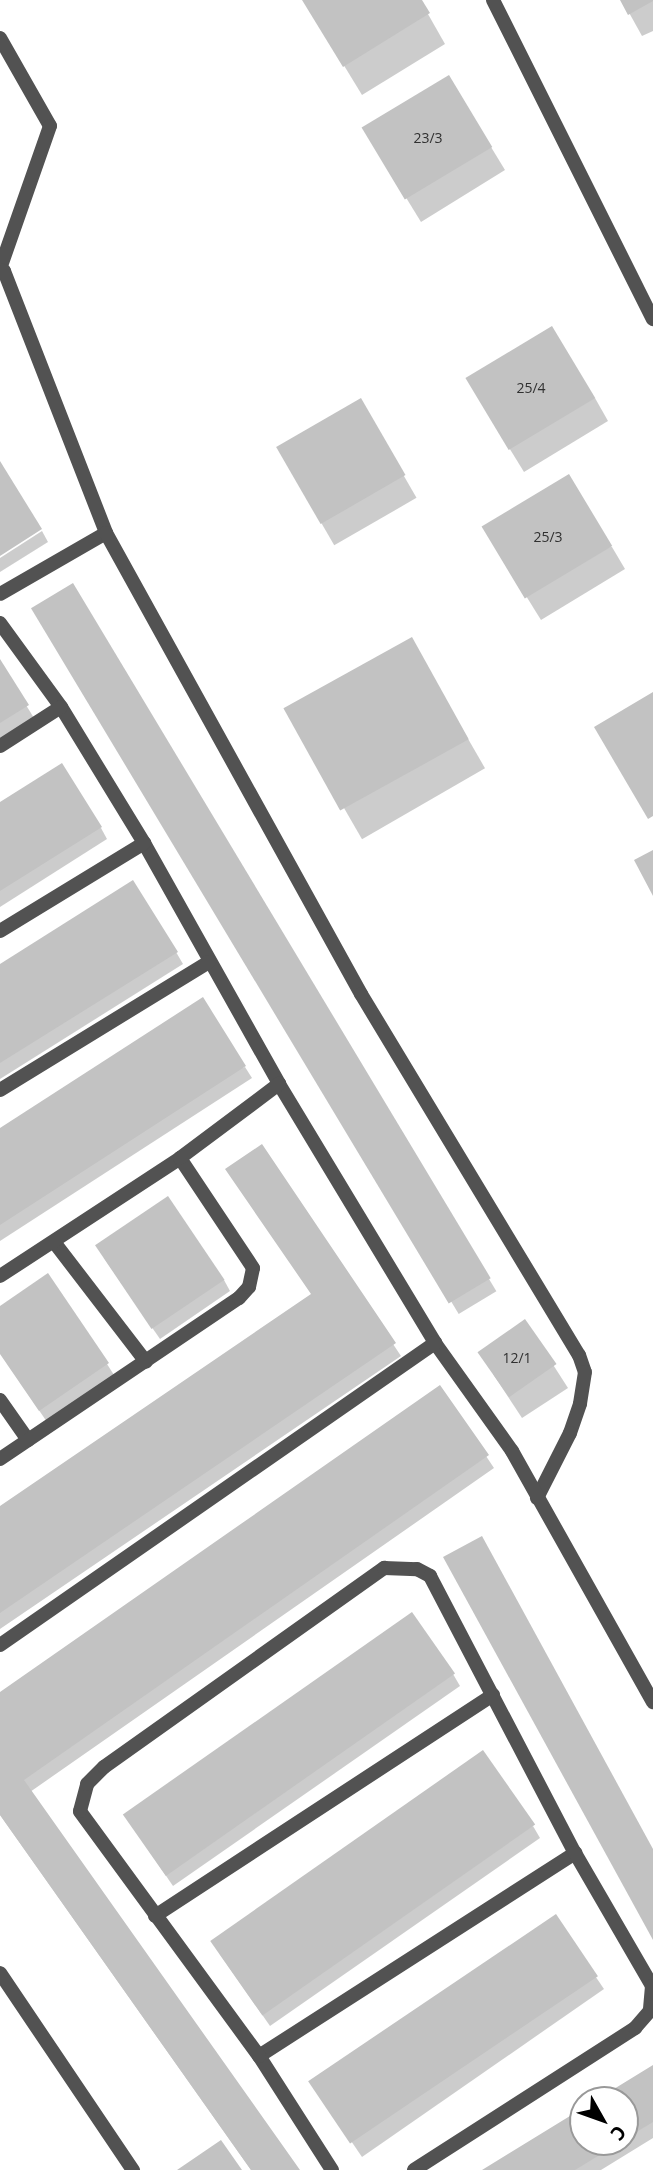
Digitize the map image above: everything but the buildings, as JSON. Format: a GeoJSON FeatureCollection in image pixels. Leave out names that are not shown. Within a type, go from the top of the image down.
{"type":"FeatureCollection","features":[{"type":"Feature","properties":{"kind":"lane"},"geometry":{"type":"LineString","coordinates":[[493,0],[653,319]]}},
{"type":"Feature","properties":{"kind":"lane"},"geometry":{"type":"LineString","coordinates":[[0,38],[50,126],[0,270],[4,271],[20,309],[106,533],[360,994],[579,1355],[585,1372],[580,1404],[570,1433],[537,1498]]}},
{"type":"Feature","properties":{"kind":"lane"},"geometry":{"type":"LineString","coordinates":[[0,594],[106,533]]}},
{"type":"Feature","properties":{"kind":"lane"},"geometry":{"type":"LineString","coordinates":[[0,623],[61,707],[144,843],[279,1084],[435,1343],[512,1451],[653,1702]]}},
{"type":"Feature","properties":{"kind":"lane"},"geometry":{"type":"LineString","coordinates":[[0,746],[61,707]]}},
{"type":"Feature","properties":{"kind":"lane"},"geometry":{"type":"LineString","coordinates":[[0,931],[144,843]]}},
{"type":"Feature","properties":{"kind":"lane"},"geometry":{"type":"LineString","coordinates":[[0,1090],[209,962]]}},
{"type":"Feature","properties":{"kind":"lane"},"geometry":{"type":"LineString","coordinates":[[0,1276],[180,1158],[279,1084]]}},
{"type":"Feature","properties":{"kind":"lane"},"geometry":{"type":"LineString","coordinates":[[0,1460],[240,1298],[249,1287],[253,1268],[180,1158]]}},
{"type":"Feature","properties":{"kind":"lane"},"geometry":{"type":"LineString","coordinates":[[54,1242],[146,1362]]}},
{"type":"Feature","properties":{"kind":"lane"},"geometry":{"type":"LineString","coordinates":[[0,1645],[435,1343]]}},
{"type":"Feature","properties":{"kind":"lane"},"geometry":{"type":"LineString","coordinates":[[0,1400],[28,1440]]}},
{"type":"Feature","properties":{"kind":"lane"},"geometry":{"type":"LineString","coordinates":[[332,2170],[259,2056],[79,1811],[87,1784],[104,1767],[369,1575],[384,1568],[400,1566],[417,1569],[430,1576],[575,1853],[652,1986],[651,2008],[635,2028],[414,2170]]}},
{"type":"Feature","properties":{"kind":"lane"},"geometry":{"type":"LineString","coordinates":[[155,1916],[493,1695]]}},
{"type":"Feature","properties":{"kind":"lane"},"geometry":{"type":"LineString","coordinates":[[259,2056],[575,1853]]}},
{"type":"Feature","properties":{"kind":"lane"},"geometry":{"type":"LineString","coordinates":[[0,1973],[133,2170]]}}]}
